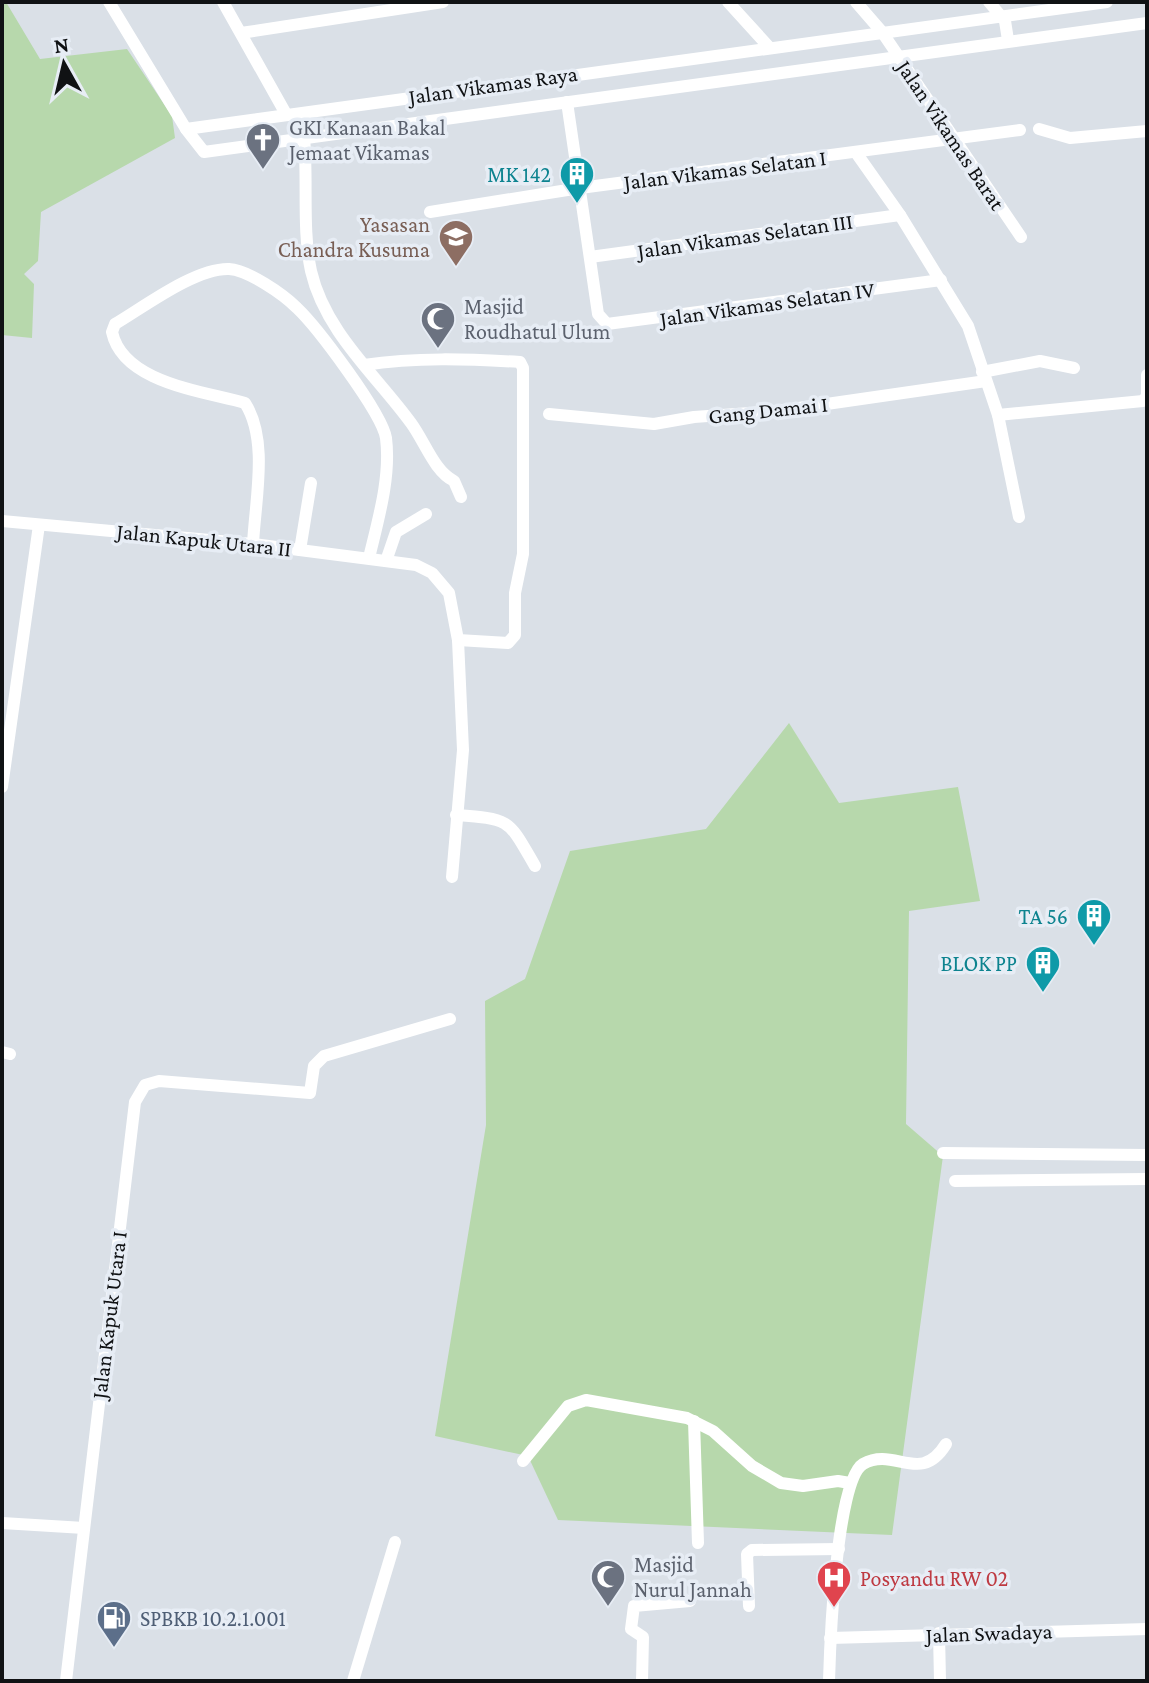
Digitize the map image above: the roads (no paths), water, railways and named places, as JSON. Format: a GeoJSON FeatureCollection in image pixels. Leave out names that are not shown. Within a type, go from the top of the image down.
{"type":"FeatureCollection","features":[{"type":"Feature","properties":{"kind":"street"},"geometry":{"type":"LineString","coordinates":[[109,2],[187,131]]}},
{"type":"Feature","properties":{"kind":"street"},"geometry":{"type":"LineString","coordinates":[[223,2],[286,114]]}},
{"type":"Feature","properties":{"kind":"street"},"geometry":{"type":"LineString","coordinates":[[241,33],[443,2]]}},
{"type":"Feature","properties":{"kind":"street"},"geometry":{"type":"LineString","coordinates":[[728,2],[769,47]]}},
{"type":"Feature","properties":{"kind":"street","name":"Jalan Vikamas Barat"},"geometry":{"type":"LineString","coordinates":[[856,2],[884,35],[1021,237]]}},
{"type":"Feature","properties":{"kind":"street"},"geometry":{"type":"LineString","coordinates":[[989,2],[1004,19],[1008,38]]}},
{"type":"Feature","properties":{"kind":"street","name":"Jalan Vikamas Raya"},"geometry":{"type":"LineString","coordinates":[[1107,2],[1004,19],[769,47],[286,114],[187,131],[204,152],[1008,38],[1147,23]]}},
{"type":"Feature","properties":{"kind":"street"},"geometry":{"type":"LineString","coordinates":[[567,102],[590,257]]}},
{"type":"Feature","properties":{"kind":"street"},"geometry":{"type":"LineString","coordinates":[[1039,129],[1070,138],[1147,131]]}},
{"type":"Feature","properties":{"kind":"street","name":"Jalan Vikamas Selatan I"},"geometry":{"type":"LineString","coordinates":[[430,212],[580,188],[857,154],[1020,130]]}},
{"type":"Feature","properties":{"kind":"street"},"geometry":{"type":"LineString","coordinates":[[304,137],[312,273],[338,330],[383,392],[410,422],[443,475],[454,481],[461,497]]}},
{"type":"Feature","properties":{"kind":"street"},"geometry":{"type":"LineString","coordinates":[[857,154],[900,215],[968,326],[998,415],[1019,517]]}},
{"type":"Feature","properties":{"kind":"street","name":"Jalan Vikamas Selatan III"},"geometry":{"type":"LineString","coordinates":[[590,257],[900,215]]}},
{"type":"Feature","properties":{"kind":"street","name":"Jalan Vikamas Selatan IV"},"geometry":{"type":"LineString","coordinates":[[590,257],[598,314],[603,322],[612,324],[941,280]]}},
{"type":"Feature","properties":{"kind":"street"},"geometry":{"type":"LineString","coordinates":[[253,544],[257,452],[251,412],[245,403],[141,371],[115,342],[112,332],[115,324],[192,280],[217,271],[239,271],[297,307],[369,402],[386,442],[384,475],[369,558]]}},
{"type":"Feature","properties":{"kind":"street"},"geometry":{"type":"LineString","coordinates":[[364,365],[414,359],[471,360],[520,362],[523,368],[523,554],[515,593],[515,635],[508,643],[458,640]]}},
{"type":"Feature","properties":{"kind":"street","name":"Gang Damai I"},"geometry":{"type":"LineString","coordinates":[[549,414],[654,424],[694,417],[778,411],[984,376],[1040,361],[1074,368]]}},
{"type":"Feature","properties":{"kind":"street"},"geometry":{"type":"LineString","coordinates":[[998,415],[1143,401],[1147,395],[1147,375]]}},
{"type":"Feature","properties":{"kind":"street"},"geometry":{"type":"LineString","coordinates":[[300,550],[311,483]]}},
{"type":"Feature","properties":{"kind":"street"},"geometry":{"type":"LineString","coordinates":[[386,561],[396,532],[426,514]]}},
{"type":"Feature","properties":{"kind":"street","name":"Jalan Kapuk Utara II"},"geometry":{"type":"LineString","coordinates":[[2,521],[369,558],[416,565],[441,580],[453,600],[463,750],[452,877]]}},
{"type":"Feature","properties":{"kind":"street"},"geometry":{"type":"LineString","coordinates":[[2,787],[39,525]]}},
{"type":"Feature","properties":{"kind":"street"},"geometry":{"type":"LineString","coordinates":[[456,815],[505,822],[513,827],[535,866]]}},
{"type":"Feature","properties":{"kind":"street","name":"Jalan Kapuk Utara I"},"geometry":{"type":"LineString","coordinates":[[66,1681],[135,1102],[141,1089],[159,1081],[310,1093],[314,1066],[324,1056],[450,1019]]}},
{"type":"Feature","properties":{"kind":"street"},"geometry":{"type":"LineString","coordinates":[[943,1153],[1147,1155]]}},
{"type":"Feature","properties":{"kind":"street"},"geometry":{"type":"LineString","coordinates":[[955,1181],[1147,1179]]}},
{"type":"Feature","properties":{"kind":"street"},"geometry":{"type":"LineString","coordinates":[[523,1461],[568,1406],[576,1401],[651,1410],[694,1421],[713,1431],[752,1466],[781,1483],[803,1486],[838,1481],[850,1483]]}},
{"type":"Feature","properties":{"kind":"street"},"geometry":{"type":"LineString","coordinates":[[694,1421],[698,1543]]}},
{"type":"Feature","properties":{"kind":"street"},"geometry":{"type":"LineString","coordinates":[[829,1681],[839,1549],[850,1483],[864,1463],[886,1459],[927,1463],[936,1460],[946,1444]]}},
{"type":"Feature","properties":{"kind":"street"},"geometry":{"type":"LineString","coordinates":[[2,1523],[84,1528]]}},
{"type":"Feature","properties":{"kind":"street"},"geometry":{"type":"LineString","coordinates":[[353,1681],[395,1542]]}},
{"type":"Feature","properties":{"kind":"street"},"geometry":{"type":"LineString","coordinates":[[749,1606],[747,1554],[752,1550],[839,1549]]}},
{"type":"Feature","properties":{"kind":"street"},"geometry":{"type":"LineString","coordinates":[[642,1681],[643,1637],[631,1629],[634,1606],[690,1601]]}},
{"type":"Feature","properties":{"kind":"street","name":"Jalan Swadaya"},"geometry":{"type":"LineString","coordinates":[[830,1638],[1147,1629]]}},
{"type":"Feature","properties":{"kind":"street"},"geometry":{"type":"LineString","coordinates":[[939,1633],[940,1681]]}},
{"type":"Feature","properties":{"kind":"place","name":"GKI Kanaan Bakal Jemaat Vikamas"},"geometry":{"type":"Point","coordinates":[263,171]}},
{"type":"Feature","properties":{"kind":"place","name":"MK 142"},"geometry":{"type":"Point","coordinates":[577,205]}},
{"type":"Feature","properties":{"kind":"place","name":"Yasasan Chandra Kusuma"},"geometry":{"type":"Point","coordinates":[456,268]}},
{"type":"Feature","properties":{"kind":"place","name":"Masjid Roudhatul Ulum"},"geometry":{"type":"Point","coordinates":[438,350]}},
{"type":"Feature","properties":{"kind":"place","name":"TA 56"},"geometry":{"type":"Point","coordinates":[1094,947]}},
{"type":"Feature","properties":{"kind":"place","name":"BLOK PP"},"geometry":{"type":"Point","coordinates":[1043,994]}},
{"type":"Feature","properties":{"kind":"place","name":"Masjid Nurul Jannah"},"geometry":{"type":"Point","coordinates":[608,1608]}},
{"type":"Feature","properties":{"kind":"place","name":"Posyandu RW 02"},"geometry":{"type":"Point","coordinates":[834,1609]}},
{"type":"Feature","properties":{"kind":"place","name":"SPBKB 10.2.1.001"},"geometry":{"type":"Point","coordinates":[114,1649]}}]}
